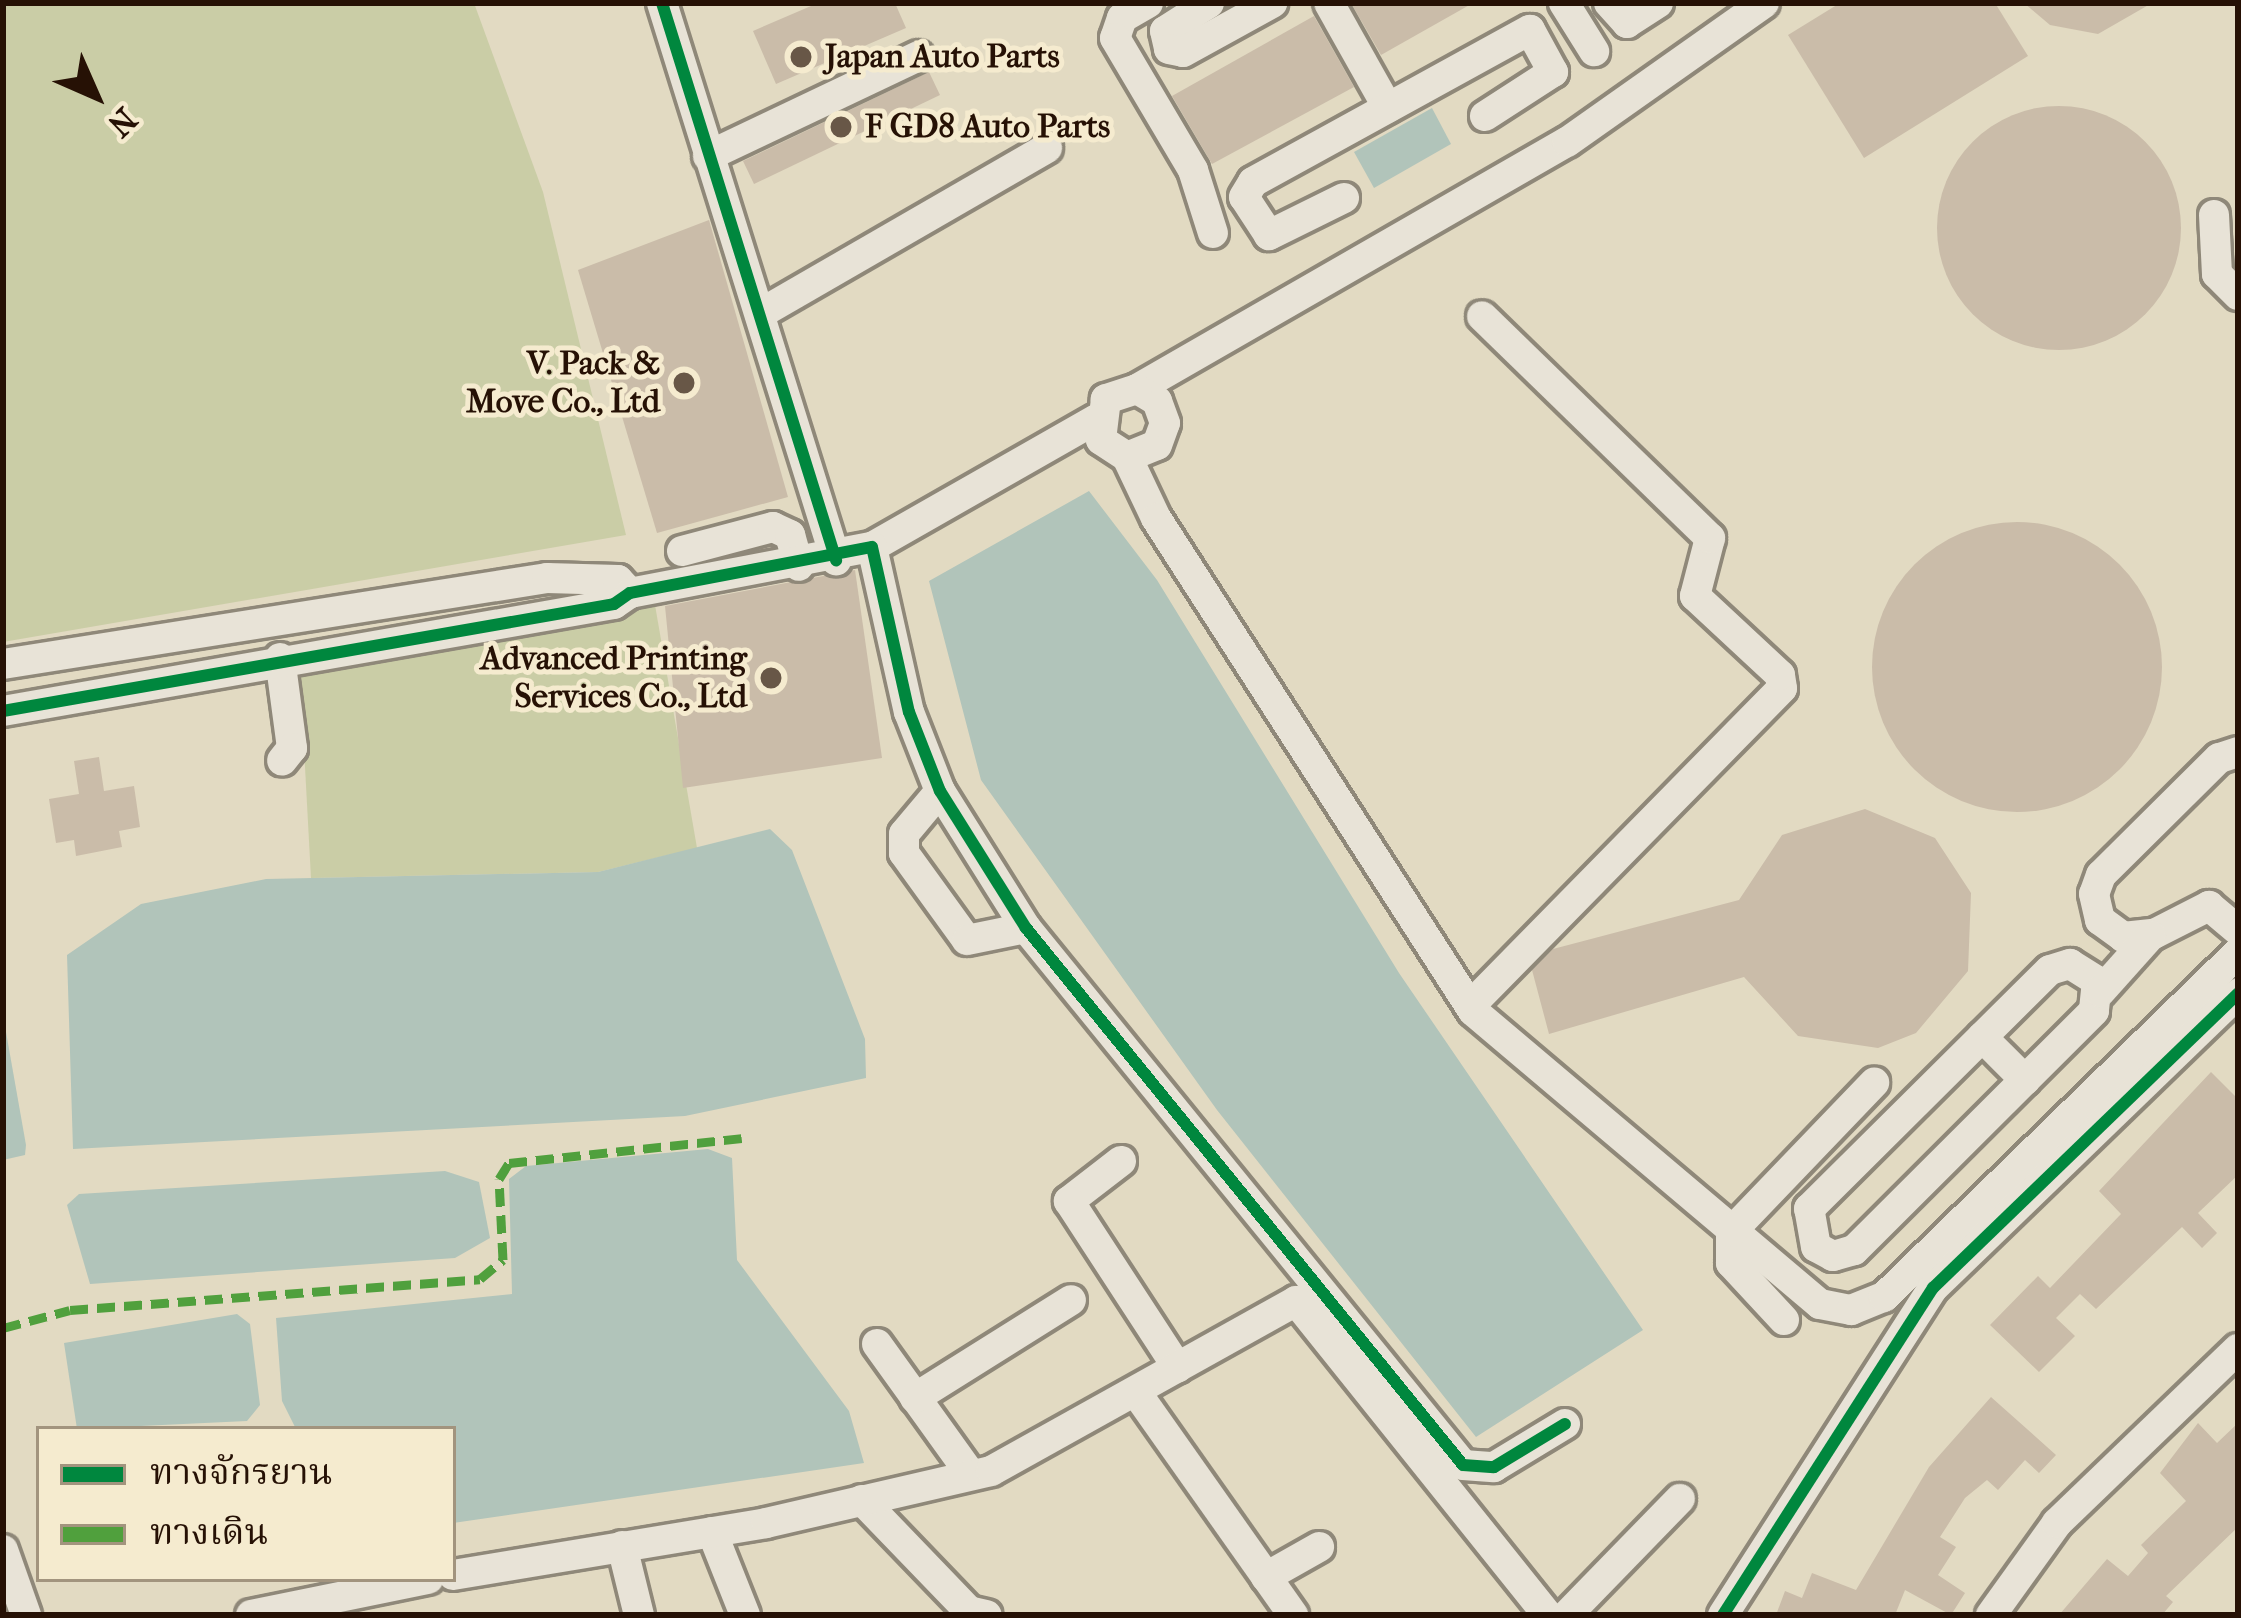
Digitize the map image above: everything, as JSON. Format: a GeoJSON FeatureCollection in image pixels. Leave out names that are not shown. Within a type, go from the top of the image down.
{"type":"FeatureCollection","features":[{"type":"Feature","properties":{"kind":"street"},"geometry":{"type":"LineString","coordinates":[[662,3],[708,156],[763,312],[836,560]]}},
{"type":"Feature","properties":{"kind":"street"},"geometry":{"type":"LineString","coordinates":[[1148,3],[1122,18],[1115,38],[1193,170],[1213,232]]}},
{"type":"Feature","properties":{"kind":"street"},"geometry":{"type":"LineString","coordinates":[[1209,3],[1165,32],[1169,49],[1183,52],[1272,3]]}},
{"type":"Feature","properties":{"kind":"street"},"geometry":{"type":"LineString","coordinates":[[1329,3],[1388,108]]}},
{"type":"Feature","properties":{"kind":"street"},"geometry":{"type":"LineString","coordinates":[[1564,3],[1594,51]]}},
{"type":"Feature","properties":{"kind":"street"},"geometry":{"type":"LineString","coordinates":[[1609,3],[1627,23],[1658,3]]}},
{"type":"Feature","properties":{"kind":"street"},"geometry":{"type":"LineString","coordinates":[[3,711],[280,658],[614,604],[630,592],[836,560],[872,547],[1096,419],[1114,393],[1137,389],[1567,142],[1764,3]]}},
{"type":"Feature","properties":{"kind":"street"},"geometry":{"type":"LineString","coordinates":[[1345,198],[1269,235],[1244,197],[1253,182],[1529,30],[1553,72],[1485,116]]}},
{"type":"Feature","properties":{"kind":"street"},"geometry":{"type":"LineString","coordinates":[[708,156],[919,56]]}},
{"type":"Feature","properties":{"kind":"street"},"geometry":{"type":"LineString","coordinates":[[763,312],[1047,148]]}},
{"type":"Feature","properties":{"kind":"street"},"geometry":{"type":"LineString","coordinates":[[2214,215],[2217,274],[2238,295]]}},
{"type":"Feature","properties":{"kind":"street"},"geometry":{"type":"LineString","coordinates":[[1470,1006],[1782,688],[1780,675],[1695,596],[1709,538],[1482,316]]}},
{"type":"Feature","properties":{"kind":"street"},"geometry":{"type":"LineString","coordinates":[[1127,457],[1157,445],[1165,423],[1157,401],[1137,389]]}},
{"type":"Feature","properties":{"kind":"street"},"geometry":{"type":"LineString","coordinates":[[1096,419],[1107,449],[1127,457],[1169,538],[1470,1006],[1811,1300],[1851,1310],[1884,1297],[2238,953]]}},
{"type":"Feature","properties":{"kind":"street"},"geometry":{"type":"LineString","coordinates":[[682,551],[773,527],[790,535],[799,566]]}},
{"type":"Feature","properties":{"kind":"street"},"geometry":{"type":"LineString","coordinates":[[872,547],[909,712],[940,791],[1026,928],[1463,1465],[1494,1467],[1565,1424]]}},
{"type":"Feature","properties":{"kind":"street"},"geometry":{"type":"LineString","coordinates":[[3,664],[547,578],[618,580],[630,592]]}},
{"type":"Feature","properties":{"kind":"street"},"geometry":{"type":"LineString","coordinates":[[280,658],[292,748],[282,761]]}},
{"type":"Feature","properties":{"kind":"street"},"geometry":{"type":"LineString","coordinates":[[2151,935],[2123,937],[2103,925],[2098,879],[2219,758],[2238,752]]}},
{"type":"Feature","properties":{"kind":"street"},"geometry":{"type":"LineString","coordinates":[[940,791],[904,834],[904,853],[968,940],[1026,928]]}},
{"type":"Feature","properties":{"kind":"street"},"geometry":{"type":"LineString","coordinates":[[2100,992],[2080,967],[2060,965],[1808,1209],[1809,1238],[1843,1255],[2094,1011],[2100,992],[2151,935],[2209,906],[2238,930]]}},
{"type":"Feature","properties":{"kind":"street"},"geometry":{"type":"LineString","coordinates":[[1723,1615],[1933,1288],[2238,993]]}},
{"type":"Feature","properties":{"kind":"street"},"geometry":{"type":"LineString","coordinates":[[1982,1037],[2025,1080]]}},
{"type":"Feature","properties":{"kind":"street"},"geometry":{"type":"LineString","coordinates":[[1784,1320],[1731,1263],[1731,1232],[1874,1083]]}},
{"type":"Feature","properties":{"kind":"street"},"geometry":{"type":"LineString","coordinates":[[1121,1161],[1076,1191],[1072,1209],[1178,1368]]}},
{"type":"Feature","properties":{"kind":"street"},"geometry":{"type":"LineString","coordinates":[[1920,1185],[1958,1222]]}},
{"type":"Feature","properties":{"kind":"street"},"geometry":{"type":"LineString","coordinates":[[915,1398],[1071,1300]]}},
{"type":"Feature","properties":{"kind":"street"},"geometry":{"type":"LineString","coordinates":[[456,1574],[712,1532],[970,1475],[1138,1395],[1295,1301],[1548,1615]]}},
{"type":"Feature","properties":{"kind":"street"},"geometry":{"type":"LineString","coordinates":[[877,1344],[970,1475]]}},
{"type":"Feature","properties":{"kind":"street"},"geometry":{"type":"LineString","coordinates":[[1991,1615],[2057,1523],[2238,1349]]}},
{"type":"Feature","properties":{"kind":"street"},"geometry":{"type":"LineString","coordinates":[[1138,1395],[1293,1615]]}},
{"type":"Feature","properties":{"kind":"street"},"geometry":{"type":"LineString","coordinates":[[1567,1615],[1680,1499]]}},
{"type":"Feature","properties":{"kind":"street"},"geometry":{"type":"LineString","coordinates":[[862,1500],[972,1614]]}},
{"type":"Feature","properties":{"kind":"street"},"geometry":{"type":"LineString","coordinates":[[712,1532],[745,1615]]}},
{"type":"Feature","properties":{"kind":"street"},"geometry":{"type":"LineString","coordinates":[[622,1546],[639,1615]]}},
{"type":"Feature","properties":{"kind":"street"},"geometry":{"type":"LineString","coordinates":[[1266,1577],[1318,1547]]}},
{"type":"Feature","properties":{"kind":"street"},"geometry":{"type":"LineString","coordinates":[[3,1550],[26,1615]]}},
{"type":"Feature","properties":{"kind":"street"},"geometry":{"type":"LineString","coordinates":[[251,1615],[413,1582]]}},
{"type":"Feature","properties":{"kind":"green space"},"geometry":{"type":"Polygon","coordinates":[[[3,3],[474,3],[543,192],[626,535],[3,642],[3,3]]]}},
{"type":"Feature","properties":{"kind":"green space"},"geometry":{"type":"Polygon","coordinates":[[[655,605],[697,848],[598,872],[311,878],[300,674],[655,605]]]}},
{"type":"Feature","properties":{"kind":"shaded area"},"geometry":{"type":"Polygon","coordinates":[[[1432,108],[1451,144],[1374,188],[1354,152],[1432,108]]]}},
{"type":"Feature","properties":{"kind":"shaded area"},"geometry":{"type":"Polygon","coordinates":[[[1089,491],[1157,580],[1399,973],[1643,1330],[1476,1437],[1217,1110],[981,780],[929,581],[1089,491]]]}},
{"type":"Feature","properties":{"kind":"shaded area"},"geometry":{"type":"Polygon","coordinates":[[[770,829],[792,850],[865,1039],[866,1078],[685,1116],[73,1149],[67,955],[141,904],[266,879],[598,872],[770,829]]]}},
{"type":"Feature","properties":{"kind":"shaded area"},"geometry":{"type":"Polygon","coordinates":[[[3,1015],[26,1145],[25,1155],[3,1160],[3,1015]]]}},
{"type":"Feature","properties":{"kind":"shaded area"},"geometry":{"type":"Polygon","coordinates":[[[708,1149],[732,1158],[737,1260],[849,1411],[864,1463],[456,1523],[456,1426],[294,1426],[282,1401],[276,1318],[512,1294],[509,1179],[526,1166],[708,1149]]]}},
{"type":"Feature","properties":{"kind":"shaded area"},"geometry":{"type":"Polygon","coordinates":[[[445,1171],[479,1182],[490,1238],[455,1258],[90,1284],[67,1205],[79,1194],[445,1171]]]}},
{"type":"Feature","properties":{"kind":"shaded area"},"geometry":{"type":"Polygon","coordinates":[[[237,1314],[250,1324],[260,1405],[247,1421],[77,1426],[64,1343],[237,1314]]]}},
{"type":"Feature","properties":{"kind":"building","name":"Japan Auto Parts"},"geometry":{"type":"Polygon","coordinates":[[[818,3],[895,3],[906,28],[776,84],[753,31],[818,3]]]}},
{"type":"Feature","properties":{"kind":"building"},"geometry":{"type":"Polygon","coordinates":[[[1351,3],[1473,3],[1381,55],[1351,3]]]}},
{"type":"Feature","properties":{"kind":"building"},"geometry":{"type":"Polygon","coordinates":[[[1840,3],[1995,3],[2028,56],[1864,158],[1788,35],[1840,3]]]}},
{"type":"Feature","properties":{"kind":"building"},"geometry":{"type":"Polygon","coordinates":[[[2024,3],[2152,3],[2098,34],[2050,25],[2024,3]]]}},
{"type":"Feature","properties":{"kind":"building"},"geometry":{"type":"Polygon","coordinates":[[[1314,16],[1354,87],[1212,164],[1172,96],[1314,16]]]}},
{"type":"Feature","properties":{"kind":"building","name":"F GD8 Auto Parts"},"geometry":{"type":"Polygon","coordinates":[[[929,72],[940,95],[754,184],[743,161],[929,72]]]}},
{"type":"Feature","properties":{"kind":"building"},"geometry":{"type":"Polygon","coordinates":[[[2059,106],[2106,115],[2146,141],[2172,181],[2181,228],[2172,275],[2146,315],[2106,341],[2059,350],[2012,341],[1972,315],[1946,275],[1937,228],[1946,181],[1972,141],[2012,115],[2059,106]]]}},
{"type":"Feature","properties":{"kind":"building","name":"V. Pack & Move Co., Ltd"},"geometry":{"type":"Polygon","coordinates":[[[709,220],[788,497],[657,533],[578,270],[709,220]]]}},
{"type":"Feature","properties":{"kind":"building"},"geometry":{"type":"Polygon","coordinates":[[[2017,522],[2073,533],[2120,564],[2151,611],[2162,667],[2151,723],[2120,770],[2073,801],[2017,812],[1961,801],[1914,770],[1883,723],[1872,667],[1883,611],[1914,564],[1961,533],[2017,522]]]}},
{"type":"Feature","properties":{"kind":"building","name":"Advanced Printing Services Co., Ltd"},"geometry":{"type":"Polygon","coordinates":[[[855,570],[882,758],[683,788],[665,606],[855,570]]]}},
{"type":"Feature","properties":{"kind":"building"},"geometry":{"type":"Polygon","coordinates":[[[99,757],[104,791],[134,786],[140,827],[119,831],[122,847],[76,856],[74,840],[56,843],[49,799],[79,794],[74,761],[99,757]]]}},
{"type":"Feature","properties":{"kind":"building"},"geometry":{"type":"Polygon","coordinates":[[[1865,809],[1935,838],[1971,893],[1968,971],[1916,1033],[1878,1048],[1798,1036],[1744,977],[1549,1034],[1532,970],[1553,949],[1739,900],[1782,835],[1865,809]]]}},
{"type":"Feature","properties":{"kind":"building"},"geometry":{"type":"Polygon","coordinates":[[[2211,1072],[2238,1099],[2238,1175],[2198,1213],[2217,1233],[2202,1248],[2182,1227],[2096,1309],[2080,1294],[2056,1318],[2075,1336],[2039,1372],[1990,1325],[2038,1276],[2050,1288],[2121,1214],[2099,1191],[2211,1072]]]}},
{"type":"Feature","properties":{"kind":"building"},"geometry":{"type":"Polygon","coordinates":[[[1991,1397],[2056,1455],[2039,1473],[2025,1460],[1998,1490],[1987,1480],[1965,1498],[1940,1537],[1956,1547],[1938,1575],[1965,1593],[1951,1615],[1905,1590],[1895,1615],[1776,1615],[1785,1591],[1802,1598],[1812,1573],[1856,1590],[1929,1467],[1991,1397]]]}},
{"type":"Feature","properties":{"kind":"building"},"geometry":{"type":"Polygon","coordinates":[[[2198,1423],[2217,1443],[2238,1423],[2238,1527],[2166,1596],[2173,1602],[2162,1615],[2059,1615],[2107,1559],[2128,1576],[2148,1553],[2141,1545],[2186,1501],[2160,1473],[2198,1423]]]}},
{"type":"Feature","properties":{"kind":"marked path"},"geometry":{"type":"LineString","coordinates":[[3,1328],[70,1310],[480,1279],[503,1260],[499,1179],[509,1163],[742,1138]]}},
{"type":"Feature","properties":{"kind":"cycle path"},"geometry":{"type":"LineString","coordinates":[[662,3],[836,560]]}},
{"type":"Feature","properties":{"kind":"cycle path"},"geometry":{"type":"LineString","coordinates":[[3,711],[614,604],[630,593],[872,547],[909,712],[940,791],[1026,928],[1463,1465],[1494,1467],[1565,1424]]}},
{"type":"Feature","properties":{"kind":"cycle path"},"geometry":{"type":"LineString","coordinates":[[1723,1615],[1933,1288],[2238,993]]}},
{"type":"Feature","properties":{"kind":"place","name":"Japan Auto Parts"},"geometry":{"type":"Point","coordinates":[801,57]}},
{"type":"Feature","properties":{"kind":"place","name":"F GD8 Auto Parts"},"geometry":{"type":"Point","coordinates":[841,127]}},
{"type":"Feature","properties":{"kind":"place","name":"V. Pack & Move Co., Ltd"},"geometry":{"type":"Point","coordinates":[684,383]}},
{"type":"Feature","properties":{"kind":"place","name":"Advanced Printing Services Co., Ltd"},"geometry":{"type":"Point","coordinates":[771,678]}}]}
